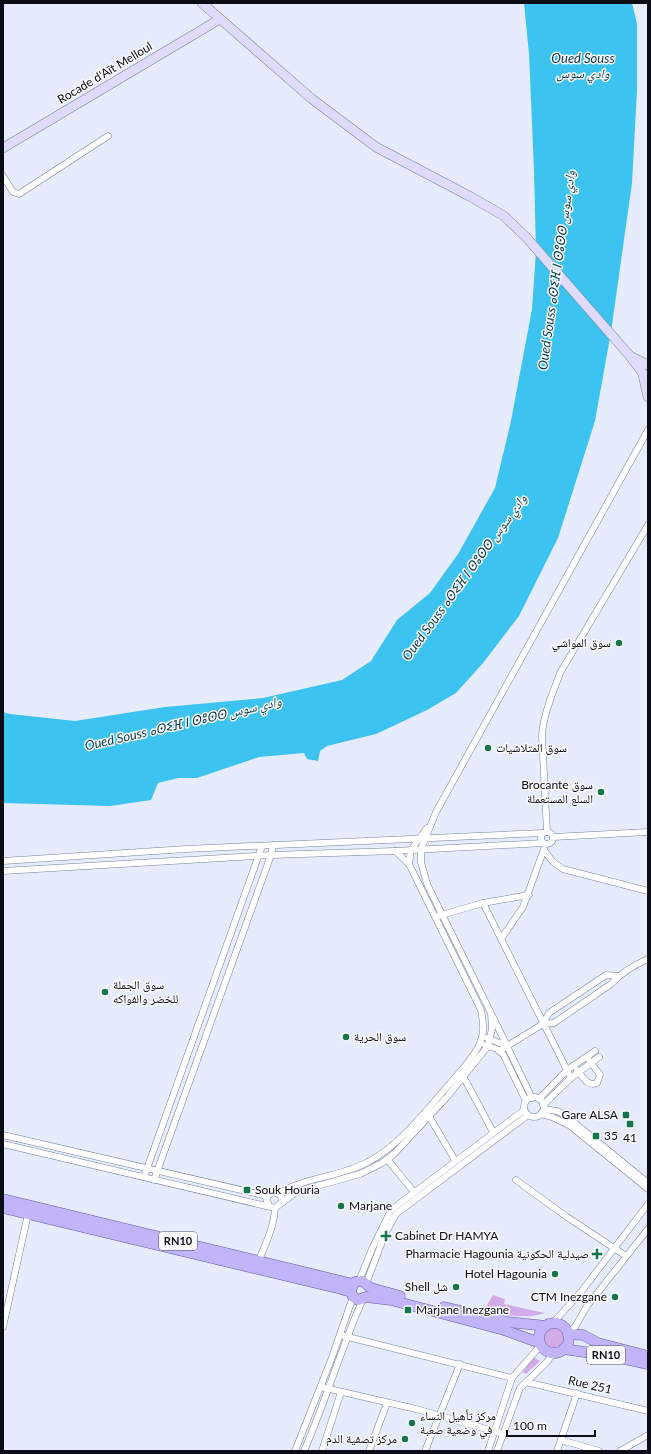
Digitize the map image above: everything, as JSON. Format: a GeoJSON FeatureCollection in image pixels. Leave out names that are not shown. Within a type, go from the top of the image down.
{"type":"FeatureCollection","features":[{"type":"Feature","properties":{"kind":"main road","name":"RN10"},"geometry":{"type":"LineString","coordinates":[[3,1199],[259,1260],[391,1300],[504,1330],[540,1344],[546,1351],[553,1353],[564,1349],[611,1356],[648,1364]]}},
{"type":"Feature","properties":{"kind":"main road","name":"RN10"},"geometry":{"type":"LineString","coordinates":[[3,1208],[478,1316],[508,1322],[560,1325],[568,1334],[580,1334],[598,1343],[648,1356]]}},
{"type":"Feature","properties":{"kind":"main road"},"geometry":{"type":"LineString","coordinates":[[540,1344],[540,1333],[549,1325]]}},
{"type":"Feature","properties":{"kind":"main road"},"geometry":{"type":"LineString","coordinates":[[564,1349],[568,1342],[568,1334]]}},
{"type":"Feature","properties":{"kind":"street"},"geometry":{"type":"LineString","coordinates":[[202,3],[312,99],[366,141],[498,212],[526,237],[630,356],[645,368],[648,380]]}},
{"type":"Feature","properties":{"kind":"street","name":"Rocade d'Aït Melloul"},"geometry":{"type":"LineString","coordinates":[[3,148],[220,19]]}},
{"type":"Feature","properties":{"kind":"street"},"geometry":{"type":"LineString","coordinates":[[3,176],[13,192],[19,194],[108,136]]}},
{"type":"Feature","properties":{"kind":"street"},"geometry":{"type":"LineString","coordinates":[[645,368],[648,397]]}},
{"type":"Feature","properties":{"kind":"street"},"geometry":{"type":"LineString","coordinates":[[409,864],[411,850],[430,825],[648,430]]}},
{"type":"Feature","properties":{"kind":"street"},"geometry":{"type":"LineString","coordinates":[[501,939],[523,907],[529,895],[544,850],[544,843],[540,838],[545,832],[542,736],[551,699],[560,673],[648,525]]}},
{"type":"Feature","properties":{"kind":"street"},"geometry":{"type":"LineString","coordinates":[[430,825],[421,849],[421,862],[427,884],[532,1099]]}},
{"type":"Feature","properties":{"kind":"street"},"geometry":{"type":"LineString","coordinates":[[3,861],[273,845],[425,840],[545,832],[551,833],[553,837]]}},
{"type":"Feature","properties":{"kind":"street"},"geometry":{"type":"LineString","coordinates":[[553,837],[648,832]]}},
{"type":"Feature","properties":{"kind":"street"},"geometry":{"type":"LineString","coordinates":[[3,871],[271,855],[395,851],[550,843],[553,837]]}},
{"type":"Feature","properties":{"kind":"street"},"geometry":{"type":"LineString","coordinates":[[154,1180],[271,855],[273,845]]}},
{"type":"Feature","properties":{"kind":"street"},"geometry":{"type":"LineString","coordinates":[[144,1177],[262,846]]}},
{"type":"Feature","properties":{"kind":"street"},"geometry":{"type":"LineString","coordinates":[[544,850],[553,862],[563,869],[648,891]]}},
{"type":"Feature","properties":{"kind":"street"},"geometry":{"type":"LineString","coordinates":[[395,851],[409,864],[481,1010],[483,1020],[480,1044],[462,1074]]}},
{"type":"Feature","properties":{"kind":"street"},"geometry":{"type":"LineString","coordinates":[[435,917],[483,903],[529,895]]}},
{"type":"Feature","properties":{"kind":"street"},"geometry":{"type":"LineString","coordinates":[[483,903],[571,1078]]}},
{"type":"Feature","properties":{"kind":"street"},"geometry":{"type":"LineString","coordinates":[[499,1051],[543,1024],[554,1023],[611,984],[618,976],[633,966],[648,959]]}},
{"type":"Feature","properties":{"kind":"street"},"geometry":{"type":"LineString","coordinates":[[543,1024],[549,1013],[606,975],[618,976]]}},
{"type":"Feature","properties":{"kind":"street"},"geometry":{"type":"LineString","coordinates":[[3,1144],[272,1207],[282,1203],[296,1192],[360,1174],[387,1159],[488,1046],[490,1039],[491,1013]]}},
{"type":"Feature","properties":{"kind":"street"},"geometry":{"type":"LineString","coordinates":[[482,1037],[507,1046]]}},
{"type":"Feature","properties":{"kind":"street"},"geometry":{"type":"LineString","coordinates":[[480,1044],[499,1051],[532,1099],[552,1117],[569,1125],[648,1189]]}},
{"type":"Feature","properties":{"kind":"street"},"geometry":{"type":"LineString","coordinates":[[190,1050],[198,1056]]}},
{"type":"Feature","properties":{"kind":"street"},"geometry":{"type":"LineString","coordinates":[[295,1451],[340,1335],[393,1216],[526,1112],[532,1099],[567,1070],[594,1051]]}},
{"type":"Feature","properties":{"kind":"street"},"geometry":{"type":"LineString","coordinates":[[187,1057],[198,1056]]}},
{"type":"Feature","properties":{"kind":"street"},"geometry":{"type":"LineString","coordinates":[[574,1066],[588,1083],[598,1083],[600,1075],[586,1057]]}},
{"type":"Feature","properties":{"kind":"street"},"geometry":{"type":"LineString","coordinates":[[526,1112],[534,1117],[571,1078],[599,1057]]}},
{"type":"Feature","properties":{"kind":"street"},"geometry":{"type":"LineString","coordinates":[[462,1074],[493,1132]]}},
{"type":"Feature","properties":{"kind":"street"},"geometry":{"type":"LineString","coordinates":[[543,1109],[557,1111],[565,1115],[648,1183]]}},
{"type":"Feature","properties":{"kind":"street"},"geometry":{"type":"LineString","coordinates":[[304,1451],[348,1337],[360,1290],[389,1213],[455,1160],[493,1132],[526,1112]]}},
{"type":"Feature","properties":{"kind":"street"},"geometry":{"type":"LineString","coordinates":[[427,1114],[455,1160]]}},
{"type":"Feature","properties":{"kind":"street"},"geometry":{"type":"LineString","coordinates":[[259,1260],[274,1219],[272,1207],[266,1203],[267,1196],[272,1192],[279,1193],[288,1187],[367,1163],[392,1146],[427,1114]]}},
{"type":"Feature","properties":{"kind":"street"},"geometry":{"type":"LineString","coordinates":[[3,1135],[267,1196]]}},
{"type":"Feature","properties":{"kind":"street"},"geometry":{"type":"LineString","coordinates":[[387,1159],[414,1192]]}},
{"type":"Feature","properties":{"kind":"street"},"geometry":{"type":"LineString","coordinates":[[516,1180],[566,1217],[626,1256]]}},
{"type":"Feature","properties":{"kind":"street"},"geometry":{"type":"LineString","coordinates":[[279,1193],[282,1198],[282,1203]]}},
{"type":"Feature","properties":{"kind":"street"},"geometry":{"type":"LineString","coordinates":[[549,1325],[581,1292],[648,1204]]}},
{"type":"Feature","properties":{"kind":"street"},"geometry":{"type":"LineString","coordinates":[[3,1327],[28,1214]]}},
{"type":"Feature","properties":{"kind":"street"},"geometry":{"type":"LineString","coordinates":[[568,1334],[575,1326],[587,1306],[648,1229]]}},
{"type":"Feature","properties":{"kind":"street"},"geometry":{"type":"LineString","coordinates":[[340,1335],[512,1378]]}},
{"type":"Feature","properties":{"kind":"street"},"geometry":{"type":"LineString","coordinates":[[488,1451],[512,1378],[540,1344]]}},
{"type":"Feature","properties":{"kind":"street"},"geometry":{"type":"LineString","coordinates":[[497,1451],[516,1395],[526,1382],[547,1362],[553,1353]]}},
{"type":"Feature","properties":{"kind":"street"},"geometry":{"type":"LineString","coordinates":[[425,1451],[460,1364]]}},
{"type":"Feature","properties":{"kind":"street","name":"Rue 251"},"geometry":{"type":"LineString","coordinates":[[526,1382],[648,1411]]}},
{"type":"Feature","properties":{"kind":"street"},"geometry":{"type":"LineString","coordinates":[[321,1387],[440,1416],[504,1434]]}},
{"type":"Feature","properties":{"kind":"street"},"geometry":{"type":"LineString","coordinates":[[322,1451],[341,1392]]}},
{"type":"Feature","properties":{"kind":"street"},"geometry":{"type":"LineString","coordinates":[[557,1451],[577,1393]]}},
{"type":"Feature","properties":{"kind":"street"},"geometry":{"type":"LineString","coordinates":[[369,1451],[387,1403]]}},
{"type":"Feature","properties":{"kind":"street"},"geometry":{"type":"LineString","coordinates":[[620,1451],[648,1435]]}},
{"type":"Feature","properties":{"kind":"street"},"geometry":{"type":"LineString","coordinates":[[561,1440],[599,1451]]}},
{"type":"Feature","properties":{"kind":"shaded area"},"geometry":{"type":"Polygon","coordinates":[[[493,1295],[505,1299],[504,1304],[545,1313],[532,1316],[517,1316],[489,1311],[487,1305],[493,1295]]]}},
{"type":"Feature","properties":{"kind":"shaded area"},"geometry":{"type":"Polygon","coordinates":[[[550,1328],[558,1328],[564,1334],[564,1342],[558,1348],[550,1348],[544,1342],[544,1334],[550,1328]]]}},
{"type":"Feature","properties":{"kind":"shaded area"},"geometry":{"type":"Polygon","coordinates":[[[533,1357],[540,1361],[526,1374],[523,1372],[533,1357]]]}},
{"type":"Feature","properties":{"kind":"water","name":"Oued Souss وادي سوس"},"geometry":{"type":"Polygon","coordinates":[[[524,3],[632,3],[637,24],[637,90],[632,183],[611,332],[595,421],[558,538],[519,616],[483,663],[456,693],[427,710],[376,734],[327,746],[320,751],[318,761],[307,759],[304,753],[259,757],[197,778],[178,778],[158,783],[151,800],[110,806],[3,803],[3,712],[75,721],[165,707],[263,698],[342,680],[371,661],[397,620],[430,593],[458,554],[495,488],[511,421],[532,309],[536,251],[534,171],[529,54],[524,3]]]}},
{"type":"Feature","properties":{"kind":"place","name":"سوق المواشي"},"geometry":{"type":"Point","coordinates":[619,643]}},
{"type":"Feature","properties":{"kind":"place","name":"سوق المتلاشيات"},"geometry":{"type":"Point","coordinates":[488,748]}},
{"type":"Feature","properties":{"kind":"place","name":"Brocante سوق السلع المستعملة"},"geometry":{"type":"Point","coordinates":[601,792]}},
{"type":"Feature","properties":{"kind":"place","name":"سوق الجملة للخضر والفواكه"},"geometry":{"type":"Point","coordinates":[105,992]}},
{"type":"Feature","properties":{"kind":"place","name":"سوق الحرية"},"geometry":{"type":"Point","coordinates":[346,1037]}},
{"type":"Feature","properties":{"kind":"place","name":"Gare ALSA"},"geometry":{"type":"Point","coordinates":[626,1115]}},
{"type":"Feature","properties":{"kind":"place","name":"41"},"geometry":{"type":"Point","coordinates":[630,1124]}},
{"type":"Feature","properties":{"kind":"place","name":"35"},"geometry":{"type":"Point","coordinates":[596,1136]}},
{"type":"Feature","properties":{"kind":"place","name":"Souk Houria"},"geometry":{"type":"Point","coordinates":[247,1190]}},
{"type":"Feature","properties":{"kind":"place","name":"Marjane"},"geometry":{"type":"Point","coordinates":[341,1206]}},
{"type":"Feature","properties":{"kind":"place","name":"Cabinet Dr HAMYA"},"geometry":{"type":"Point","coordinates":[386,1236]}},
{"type":"Feature","properties":{"kind":"place","name":"Pharmacie Hagounia صيدلية الحكونية"},"geometry":{"type":"Point","coordinates":[597,1254]}},
{"type":"Feature","properties":{"kind":"place","name":"Hotel Hagounia"},"geometry":{"type":"Point","coordinates":[555,1274]}},
{"type":"Feature","properties":{"kind":"place","name":"Shell شل"},"geometry":{"type":"Point","coordinates":[456,1287]}},
{"type":"Feature","properties":{"kind":"place","name":"CTM Inezgane"},"geometry":{"type":"Point","coordinates":[615,1297]}},
{"type":"Feature","properties":{"kind":"place","name":"Marjane Inezgane"},"geometry":{"type":"Point","coordinates":[408,1310]}},
{"type":"Feature","properties":{"kind":"place","name":"مركز تأهيل النساء في وضعية صعبة"},"geometry":{"type":"Point","coordinates":[412,1423]}},
{"type":"Feature","properties":{"kind":"place","name":"مركز تصفية الدم"},"geometry":{"type":"Point","coordinates":[405,1439]}},
{"type":"Feature","properties":{"kind":"water label","name":"Oued Souss ⴰⵙⵉⴼ ⵏ ⵙⵓⵙⵙ وادي سوس"},"geometry":{"type":"Point","coordinates":[556,270]}},
{"type":"Feature","properties":{"kind":"water label","name":"Oued Souss ⴰⵙⵉⴼ ⵏ ⵙⵓⵙⵙ وادي سوس"},"geometry":{"type":"Point","coordinates":[464,577]}},
{"type":"Feature","properties":{"kind":"water label","name":"Oued Souss ⴰⵙⵉⴼ ⵏ ⵙⵓⵙⵙ وادي سوس"},"geometry":{"type":"Point","coordinates":[183,723]}}]}
